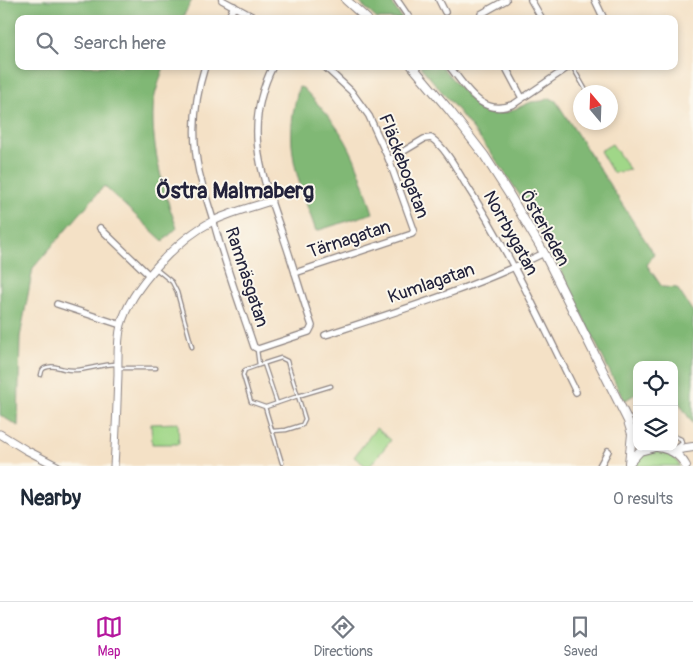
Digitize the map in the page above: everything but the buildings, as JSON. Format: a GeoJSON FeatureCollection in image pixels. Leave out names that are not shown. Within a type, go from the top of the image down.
{"type":"FeatureCollection","features":[{"type":"Feature","properties":{"kind":"main road"},"geometry":{"type":"LineString","coordinates":[[346,0],[363,15]]}},
{"type":"Feature","properties":{"kind":"main road","name":"Österleden"},"geometry":{"type":"LineString","coordinates":[[415,70],[484,155],[544,253],[628,421],[632,434],[628,465]]}},
{"type":"Feature","properties":{"kind":"main road","name":"Österleden"},"geometry":{"type":"LineString","coordinates":[[628,421],[633,427]]}},
{"type":"Feature","properties":{"kind":"main road"},"geometry":{"type":"LineString","coordinates":[[678,449],[693,447]]}},
{"type":"Feature","properties":{"kind":"main road"},"geometry":{"type":"LineString","coordinates":[[628,465],[640,451]]}},
{"type":"Feature","properties":{"kind":"main road"},"geometry":{"type":"LineString","coordinates":[[674,451],[686,466]]}},
{"type":"Feature","properties":{"kind":"street"},"geometry":{"type":"LineString","coordinates":[[222,0],[250,15]]}},
{"type":"Feature","properties":{"kind":"street"},"geometry":{"type":"LineString","coordinates":[[397,0],[407,15]]}},
{"type":"Feature","properties":{"kind":"street"},"geometry":{"type":"LineString","coordinates":[[439,0],[445,12]]}},
{"type":"Feature","properties":{"kind":"street"},"geometry":{"type":"LineString","coordinates":[[481,15],[506,0]]}},
{"type":"Feature","properties":{"kind":"street"},"geometry":{"type":"LineString","coordinates":[[532,0],[540,15]]}},
{"type":"Feature","properties":{"kind":"street"},"geometry":{"type":"LineString","coordinates":[[595,0],[602,15]]}},
{"type":"Feature","properties":{"kind":"street"},"geometry":{"type":"LineString","coordinates":[[230,15],[234,6]]}},
{"type":"Feature","properties":{"kind":"street","name":"Ramnäsgatan"},"geometry":{"type":"LineString","coordinates":[[205,70],[196,99],[195,148],[203,186],[254,346],[257,348]]}},
{"type":"Feature","properties":{"kind":"street"},"geometry":{"type":"LineString","coordinates":[[257,348],[309,332],[312,327],[260,164],[256,131],[257,113],[271,70]]}},
{"type":"Feature","properties":{"kind":"street","name":"Fläckebogatan"},"geometry":{"type":"LineString","coordinates":[[328,70],[351,91],[369,116],[389,160],[414,230],[412,234]]}},
{"type":"Feature","properties":{"kind":"street"},"geometry":{"type":"LineString","coordinates":[[452,70],[473,96],[485,105],[496,108],[506,107],[564,70]]}},
{"type":"Feature","properties":{"kind":"street"},"geometry":{"type":"LineString","coordinates":[[507,70],[522,98]]}},
{"type":"Feature","properties":{"kind":"street","name":"Norrbygatan"},"geometry":{"type":"LineString","coordinates":[[389,160],[424,139],[430,138],[436,142],[456,168],[484,212],[515,268],[576,392]]}},
{"type":"Feature","properties":{"kind":"street"},"geometry":{"type":"LineString","coordinates":[[114,466],[121,325],[129,304],[149,275],[200,228],[214,221],[271,201]]}},
{"type":"Feature","properties":{"kind":"street"},"geometry":{"type":"LineString","coordinates":[[100,228],[149,275]]}},
{"type":"Feature","properties":{"kind":"street","name":"Tärnagatan"},"geometry":{"type":"LineString","coordinates":[[295,273],[412,234]]}},
{"type":"Feature","properties":{"kind":"street","name":"Kumlagatan"},"geometry":{"type":"LineString","coordinates":[[325,335],[440,297],[515,268],[544,253]]}},
{"type":"Feature","properties":{"kind":"street"},"geometry":{"type":"LineString","coordinates":[[57,304],[121,325]]}},
{"type":"Feature","properties":{"kind":"street"},"geometry":{"type":"LineString","coordinates":[[0,434],[58,466]]}},
{"type":"Feature","properties":{"kind":"street"},"geometry":{"type":"LineString","coordinates":[[600,466],[608,451]]}},
{"type":"Feature","properties":{"kind":"lane"},"geometry":{"type":"LineString","coordinates":[[571,70],[582,85]]}},
{"type":"Feature","properties":{"kind":"lane"},"geometry":{"type":"LineString","coordinates":[[156,268],[172,282],[177,292],[192,347]]}},
{"type":"Feature","properties":{"kind":"lane"},"geometry":{"type":"LineString","coordinates":[[257,348],[259,365]]}},
{"type":"Feature","properties":{"kind":"lane"},"geometry":{"type":"LineString","coordinates":[[272,431],[286,430],[302,425],[306,419],[298,396],[287,361],[281,358],[245,370],[243,375],[251,402],[265,407],[298,396],[331,386]]}},
{"type":"Feature","properties":{"kind":"lane"},"geometry":{"type":"LineString","coordinates":[[41,375],[45,367],[53,366],[66,370],[92,369],[107,364],[156,368]]}},
{"type":"Feature","properties":{"kind":"lane"},"geometry":{"type":"LineString","coordinates":[[264,364],[277,403]]}},
{"type":"Feature","properties":{"kind":"lane"},"geometry":{"type":"LineString","coordinates":[[265,407],[282,462]]}},
{"type":"Feature","properties":{"kind":"lane"},"geometry":{"type":"LineString","coordinates":[[678,437],[681,438],[682,443],[678,446]]}},
{"type":"Feature","properties":{"kind":"green space"},"geometry":{"type":"Polygon","coordinates":[[[0,0],[192,0],[184,15],[15,15],[15,70],[163,70],[154,100],[155,148],[162,182],[177,228],[163,241],[104,186],[33,268],[20,337],[18,426],[0,415],[0,0]]]}},
{"type":"Feature","properties":{"kind":"green space"},"geometry":{"type":"Polygon","coordinates":[[[357,0],[390,0],[399,15],[373,15],[357,0]]]}},
{"type":"Feature","properties":{"kind":"green space"},"geometry":{"type":"Polygon","coordinates":[[[423,70],[444,70],[473,103],[484,112],[508,112],[531,102],[550,98],[556,101],[654,254],[647,265],[662,287],[677,288],[693,312],[693,424],[678,401],[678,361],[633,361],[633,395],[624,401],[551,251],[523,200],[492,154],[423,70]]]}},
{"type":"Feature","properties":{"kind":"green space"},"geometry":{"type":"Polygon","coordinates":[[[299,87],[303,88],[320,106],[350,148],[373,213],[316,231],[298,177],[292,144],[294,108],[299,87]]]}},
{"type":"Feature","properties":{"kind":"green space"},"geometry":{"type":"Polygon","coordinates":[[[612,144],[630,170],[613,173],[600,151],[612,144]]]}},
{"type":"Feature","properties":{"kind":"green space"},"geometry":{"type":"Polygon","coordinates":[[[178,423],[179,444],[152,444],[151,424],[178,423]]]}},
{"type":"Feature","properties":{"kind":"green space"},"geometry":{"type":"Polygon","coordinates":[[[376,428],[391,440],[370,466],[366,466],[354,457],[376,428]]]}},
{"type":"Feature","properties":{"kind":"green space"},"geometry":{"type":"Polygon","coordinates":[[[658,451],[665,453],[676,460],[680,466],[632,466],[637,459],[650,452],[658,451]]]}},
{"type":"Feature","properties":{"kind":"district","name":"Östra Malmaberg"},"geometry":{"type":"Point","coordinates":[235,190]}}]}
